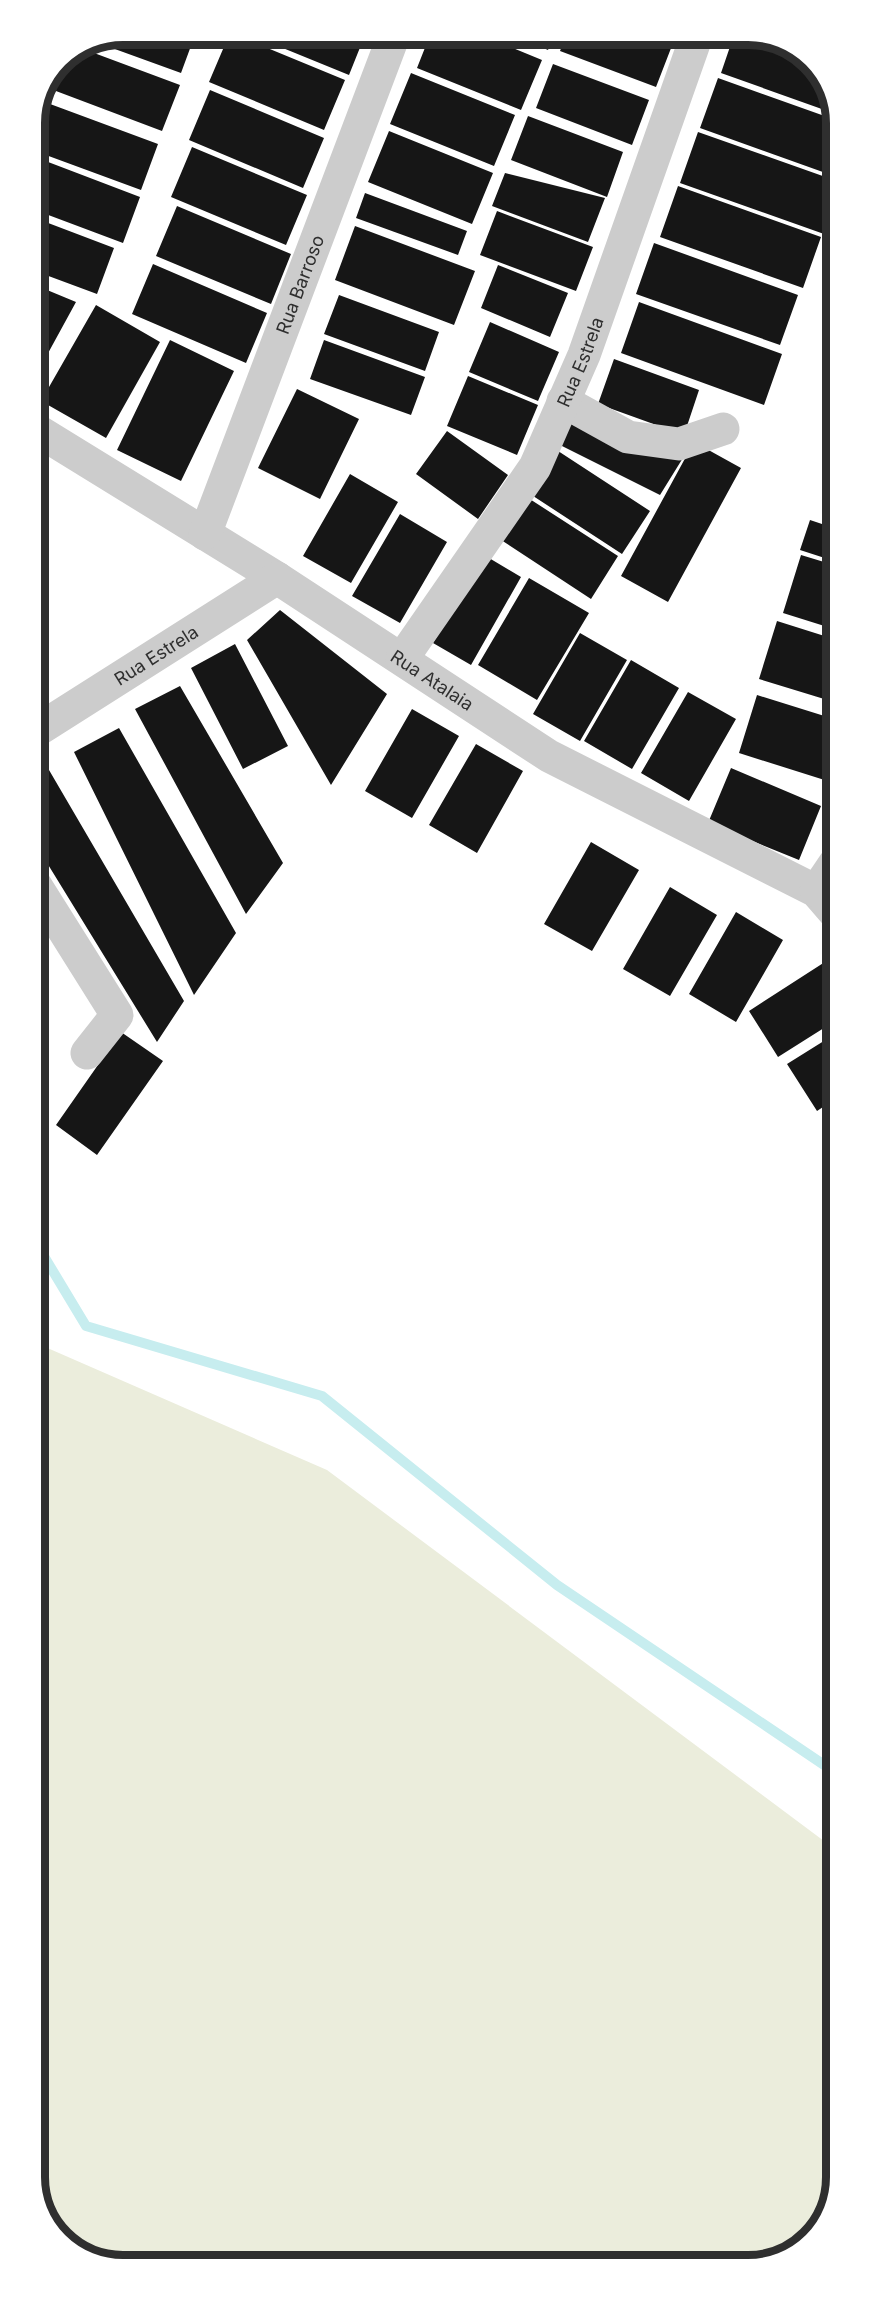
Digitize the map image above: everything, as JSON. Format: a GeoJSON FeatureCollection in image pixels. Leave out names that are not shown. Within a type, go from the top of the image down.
{"type":"FeatureCollection","features":[{"type":"Feature","properties":{"kind":"street","name":"Rua Barroso"},"geometry":{"type":"LineString","coordinates":[[205,534],[390,45]]}},
{"type":"Feature","properties":{"kind":"street","name":"Rua Estrela"},"geometry":{"type":"LineString","coordinates":[[402,659],[535,467],[584,355],[693,45]]}},
{"type":"Feature","properties":{"kind":"street"},"geometry":{"type":"LineString","coordinates":[[563,401],[628,437],[679,444],[723,429]]}},
{"type":"Feature","properties":{"kind":"street","name":"Rua Atalaia"},"geometry":{"type":"LineString","coordinates":[[45,435],[277,578],[549,756],[826,896]]}},
{"type":"Feature","properties":{"kind":"street","name":"Rua Estrela"},"geometry":{"type":"LineString","coordinates":[[45,725],[277,578]]}},
{"type":"Feature","properties":{"kind":"street"},"geometry":{"type":"LineString","coordinates":[[45,900],[117,1015],[87,1053]]}},
{"type":"Feature","properties":{"kind":"green space"},"geometry":{"type":"Polygon","coordinates":[[[45,1347],[327,1470],[826,1843],[826,2177],[822,2202],[816,2216],[791,2242],[768,2252],[748,2255],[118,2255],[84,2245],[58,2220],[51,2207],[45,2177],[45,1347]]]}},
{"type":"Feature","properties":{"kind":"building"},"geometry":{"type":"Polygon","coordinates":[[[191,45],[181,73],[109,47],[191,45]]]}},
{"type":"Feature","properties":{"kind":"building"},"geometry":{"type":"Polygon","coordinates":[[[225,45],[260,45],[345,80],[324,130],[209,82],[225,45]]]}},
{"type":"Feature","properties":{"kind":"building"},"geometry":{"type":"Polygon","coordinates":[[[276,45],[361,45],[349,75],[276,45]]]}},
{"type":"Feature","properties":{"kind":"building"},"geometry":{"type":"Polygon","coordinates":[[[426,45],[505,45],[542,60],[521,110],[417,68],[426,45]]]}},
{"type":"Feature","properties":{"kind":"building"},"geometry":{"type":"Polygon","coordinates":[[[536,45],[550,45],[548,50],[536,45]]]}},
{"type":"Feature","properties":{"kind":"building"},"geometry":{"type":"Polygon","coordinates":[[[562,45],[672,45],[656,87],[560,51],[562,45]]]}},
{"type":"Feature","properties":{"kind":"building"},"geometry":{"type":"Polygon","coordinates":[[[731,45],[753,45],[778,51],[787,55],[807,72],[820,93],[824,110],[721,73],[731,45]]]}},
{"type":"Feature","properties":{"kind":"building"},"geometry":{"type":"Polygon","coordinates":[[[91,52],[180,85],[162,131],[53,89],[72,64],[91,52]]]}},
{"type":"Feature","properties":{"kind":"building"},"geometry":{"type":"Polygon","coordinates":[[[553,64],[649,100],[632,145],[536,108],[553,64]]]}},
{"type":"Feature","properties":{"kind":"building"},"geometry":{"type":"Polygon","coordinates":[[[411,73],[515,115],[494,166],[390,124],[411,73]]]}},
{"type":"Feature","properties":{"kind":"building"},"geometry":{"type":"Polygon","coordinates":[[[718,78],[825,116],[826,173],[700,128],[718,78]]]}},
{"type":"Feature","properties":{"kind":"building"},"geometry":{"type":"Polygon","coordinates":[[[210,90],[324,138],[303,188],[189,140],[210,90]]]}},
{"type":"Feature","properties":{"kind":"building"},"geometry":{"type":"Polygon","coordinates":[[[48,103],[158,144],[141,190],[45,155],[45,118],[48,103]]]}},
{"type":"Feature","properties":{"kind":"building"},"geometry":{"type":"Polygon","coordinates":[[[528,116],[623,152],[607,197],[511,160],[528,116]]]}},
{"type":"Feature","properties":{"kind":"building"},"geometry":{"type":"Polygon","coordinates":[[[389,131],[493,173],[472,224],[368,182],[389,131]]]}},
{"type":"Feature","properties":{"kind":"building"},"geometry":{"type":"Polygon","coordinates":[[[698,132],[826,177],[826,228],[824,234],[680,183],[698,132]]]}},
{"type":"Feature","properties":{"kind":"building"},"geometry":{"type":"Polygon","coordinates":[[[192,147],[307,195],[286,245],[171,197],[192,147]]]}},
{"type":"Feature","properties":{"kind":"building"},"geometry":{"type":"Polygon","coordinates":[[[45,161],[140,197],[123,243],[45,214],[45,161]]]}},
{"type":"Feature","properties":{"kind":"building"},"geometry":{"type":"Polygon","coordinates":[[[505,173],[605,198],[588,242],[492,206],[505,173]]]}},
{"type":"Feature","properties":{"kind":"building"},"geometry":{"type":"Polygon","coordinates":[[[678,186],[821,237],[803,288],[660,237],[678,186]]]}},
{"type":"Feature","properties":{"kind":"building"},"geometry":{"type":"Polygon","coordinates":[[[365,193],[467,231],[458,255],[356,218],[365,193]]]}},
{"type":"Feature","properties":{"kind":"building"},"geometry":{"type":"Polygon","coordinates":[[[177,206],[291,254],[271,304],[156,256],[177,206]]]}},
{"type":"Feature","properties":{"kind":"building"},"geometry":{"type":"Polygon","coordinates":[[[497,211],[593,247],[576,291],[480,255],[497,211]]]}},
{"type":"Feature","properties":{"kind":"building"},"geometry":{"type":"Polygon","coordinates":[[[45,222],[114,248],[97,294],[45,275],[45,222]]]}},
{"type":"Feature","properties":{"kind":"building"},"geometry":{"type":"Polygon","coordinates":[[[355,226],[475,271],[454,325],[335,280],[355,226]]]}},
{"type":"Feature","properties":{"kind":"building"},"geometry":{"type":"Polygon","coordinates":[[[654,243],[798,295],[780,345],[636,294],[654,243]]]}},
{"type":"Feature","properties":{"kind":"building"},"geometry":{"type":"Polygon","coordinates":[[[153,264],[267,313],[246,363],[132,314],[153,264]]]}},
{"type":"Feature","properties":{"kind":"building"},"geometry":{"type":"Polygon","coordinates":[[[498,265],[568,293],[550,337],[481,308],[498,265]]]}},
{"type":"Feature","properties":{"kind":"building"},"geometry":{"type":"Polygon","coordinates":[[[45,289],[76,302],[45,359],[45,289]]]}},
{"type":"Feature","properties":{"kind":"building"},"geometry":{"type":"Polygon","coordinates":[[[339,295],[439,332],[425,371],[324,334],[339,295]]]}},
{"type":"Feature","properties":{"kind":"building"},"geometry":{"type":"Polygon","coordinates":[[[639,302],[782,354],[764,405],[621,353],[639,302]]]}},
{"type":"Feature","properties":{"kind":"building"},"geometry":{"type":"Polygon","coordinates":[[[96,305],[160,342],[106,438],[45,403],[45,394],[96,305]]]}},
{"type":"Feature","properties":{"kind":"building"},"geometry":{"type":"Polygon","coordinates":[[[490,322],[559,352],[538,401],[469,372],[490,322]]]}},
{"type":"Feature","properties":{"kind":"building"},"geometry":{"type":"Polygon","coordinates":[[[170,340],[234,371],[181,481],[117,450],[170,340]]]}},
{"type":"Feature","properties":{"kind":"building"},"geometry":{"type":"Polygon","coordinates":[[[324,340],[425,377],[411,415],[310,379],[324,340]]]}},
{"type":"Feature","properties":{"kind":"building"},"geometry":{"type":"Polygon","coordinates":[[[614,359],[699,390],[684,435],[598,404],[614,359]]]}},
{"type":"Feature","properties":{"kind":"building"},"geometry":{"type":"Polygon","coordinates":[[[468,376],[538,405],[517,455],[447,426],[468,376]]]}},
{"type":"Feature","properties":{"kind":"building"},"geometry":{"type":"Polygon","coordinates":[[[297,389],[359,419],[320,499],[258,468],[297,389]]]}},
{"type":"Feature","properties":{"kind":"building"},"geometry":{"type":"Polygon","coordinates":[[[571,420],[686,453],[660,495],[560,445],[571,420]]]}},
{"type":"Feature","properties":{"kind":"building"},"geometry":{"type":"Polygon","coordinates":[[[447,431],[508,475],[478,519],[416,474],[447,431]]]}},
{"type":"Feature","properties":{"kind":"building"},"geometry":{"type":"Polygon","coordinates":[[[694,442],[741,468],[668,602],[621,576],[694,442]]]}},
{"type":"Feature","properties":{"kind":"building"},"geometry":{"type":"Polygon","coordinates":[[[555,449],[650,511],[622,554],[527,492],[555,449]]]}},
{"type":"Feature","properties":{"kind":"building"},"geometry":{"type":"Polygon","coordinates":[[[350,474],[398,502],[351,583],[303,556],[350,474]]]}},
{"type":"Feature","properties":{"kind":"building"},"geometry":{"type":"Polygon","coordinates":[[[522,494],[618,556],[591,599],[495,536],[522,494]]]}},
{"type":"Feature","properties":{"kind":"building"},"geometry":{"type":"Polygon","coordinates":[[[400,514],[447,542],[400,623],[352,596],[400,514]]]}},
{"type":"Feature","properties":{"kind":"building"},"geometry":{"type":"Polygon","coordinates":[[[810,520],[826,525],[826,558],[800,550],[810,520]]]}},
{"type":"Feature","properties":{"kind":"building"},"geometry":{"type":"Polygon","coordinates":[[[484,555],[521,577],[471,665],[433,643],[484,555]]]}},
{"type":"Feature","properties":{"kind":"building"},"geometry":{"type":"Polygon","coordinates":[[[801,555],[826,563],[826,626],[783,613],[801,555]]]}},
{"type":"Feature","properties":{"kind":"building"},"geometry":{"type":"Polygon","coordinates":[[[529,578],[589,613],[537,700],[478,665],[529,578]]]}},
{"type":"Feature","properties":{"kind":"building"},"geometry":{"type":"Polygon","coordinates":[[[280,610],[387,694],[331,785],[247,640],[280,610]]]}},
{"type":"Feature","properties":{"kind":"building"},"geometry":{"type":"Polygon","coordinates":[[[777,621],[826,636],[826,700],[759,679],[777,621]]]}},
{"type":"Feature","properties":{"kind":"building"},"geometry":{"type":"Polygon","coordinates":[[[580,633],[627,660],[580,741],[533,714],[580,633]]]}},
{"type":"Feature","properties":{"kind":"building"},"geometry":{"type":"Polygon","coordinates":[[[235,644],[288,746],[243,769],[191,668],[235,644]]]}},
{"type":"Feature","properties":{"kind":"building"},"geometry":{"type":"Polygon","coordinates":[[[631,660],[679,688],[632,769],[584,741],[631,660]]]}},
{"type":"Feature","properties":{"kind":"building"},"geometry":{"type":"Polygon","coordinates":[[[180,686],[283,863],[246,914],[135,709],[180,686]]]}},
{"type":"Feature","properties":{"kind":"building"},"geometry":{"type":"Polygon","coordinates":[[[688,692],[736,719],[689,801],[641,773],[688,692]]]}},
{"type":"Feature","properties":{"kind":"building"},"geometry":{"type":"Polygon","coordinates":[[[757,695],[826,717],[826,780],[739,753],[757,695]]]}},
{"type":"Feature","properties":{"kind":"building"},"geometry":{"type":"Polygon","coordinates":[[[412,709],[459,736],[412,818],[365,791],[412,709]]]}},
{"type":"Feature","properties":{"kind":"building"},"geometry":{"type":"Polygon","coordinates":[[[119,728],[236,933],[194,995],[74,752],[119,728]]]}},
{"type":"Feature","properties":{"kind":"building"},"geometry":{"type":"Polygon","coordinates":[[[476,744],[523,771],[477,853],[429,825],[476,744]]]}},
{"type":"Feature","properties":{"kind":"building"},"geometry":{"type":"Polygon","coordinates":[[[731,768],[821,806],[799,860],[708,823],[731,768]]]}},
{"type":"Feature","properties":{"kind":"building"},"geometry":{"type":"Polygon","coordinates":[[[49,770],[184,1001],[157,1042],[45,860],[45,772],[49,770]]]}},
{"type":"Feature","properties":{"kind":"building"},"geometry":{"type":"Polygon","coordinates":[[[591,842],[639,870],[592,951],[544,924],[591,842]]]}},
{"type":"Feature","properties":{"kind":"building"},"geometry":{"type":"Polygon","coordinates":[[[670,887],[717,915],[670,996],[623,969],[670,887]]]}},
{"type":"Feature","properties":{"kind":"building"},"geometry":{"type":"Polygon","coordinates":[[[736,912],[783,940],[736,1022],[689,994],[736,912]]]}},
{"type":"Feature","properties":{"kind":"building"},"geometry":{"type":"Polygon","coordinates":[[[826,961],[826,1027],[778,1057],[749,1011],[826,961]]]}},
{"type":"Feature","properties":{"kind":"building"},"geometry":{"type":"Polygon","coordinates":[[[121,1032],[163,1061],[97,1155],[56,1125],[121,1032]]]}},
{"type":"Feature","properties":{"kind":"building"},"geometry":{"type":"Polygon","coordinates":[[[826,1040],[826,1105],[817,1111],[787,1064],[826,1040]]]}},
{"type":"Feature","properties":{"kind":"waterway"},"geometry":{"type":"LineString","coordinates":[[45,1258],[86,1326],[322,1396],[557,1585],[826,1766]]}}]}
